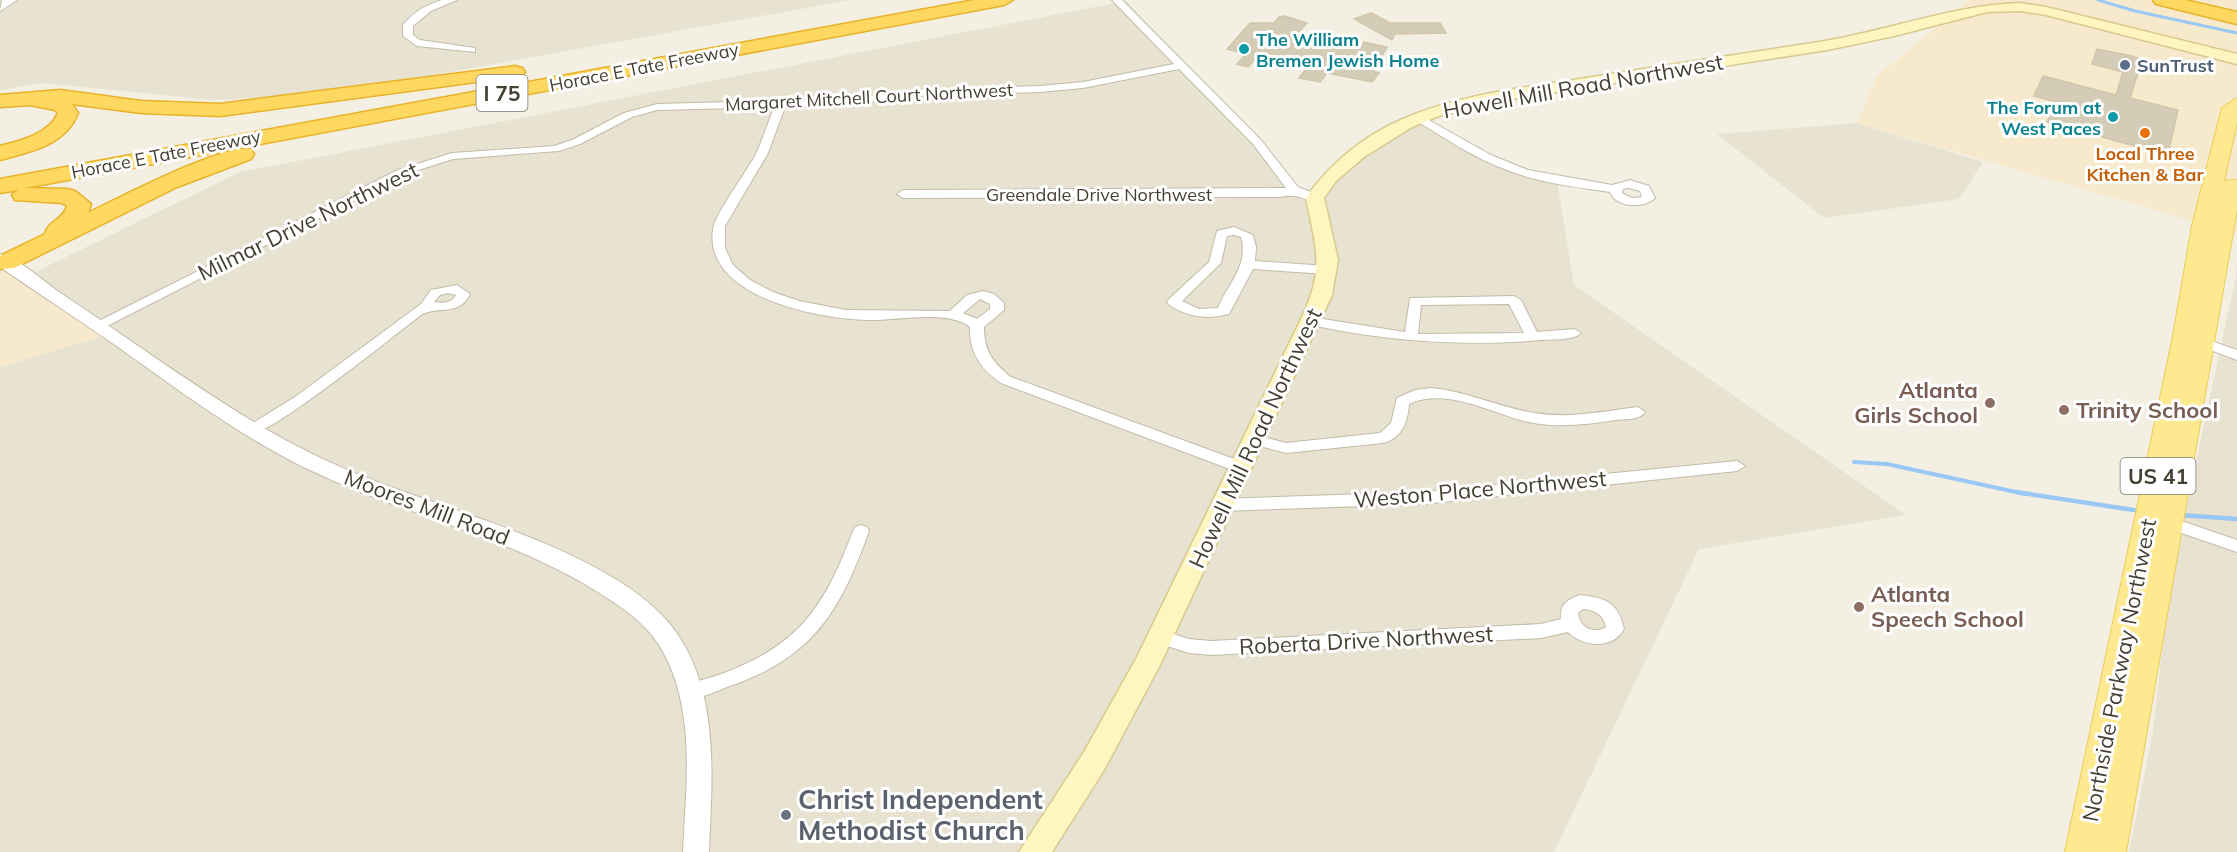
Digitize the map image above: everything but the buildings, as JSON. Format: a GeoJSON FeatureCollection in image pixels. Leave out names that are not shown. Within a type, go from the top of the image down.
{"type":"FeatureCollection","features":[{"type":"Feature","properties":{"kind":"highway","name":"Horace E Tate Freeway"},"geometry":{"type":"LineString","coordinates":[[0,168],[913,0]]}},
{"type":"Feature","properties":{"kind":"highway","name":"Horace E Tate Freeway"},"geometry":{"type":"LineString","coordinates":[[0,186],[340,121],[570,82],[1004,0]]}},
{"type":"Feature","properties":{"kind":"highway"},"geometry":{"type":"LineString","coordinates":[[2162,0],[2237,16]]}},
{"type":"Feature","properties":{"kind":"highway"},"geometry":{"type":"LineString","coordinates":[[2189,4],[2237,16]]}},
{"type":"Feature","properties":{"kind":"highway"},"geometry":{"type":"LineString","coordinates":[[2189,4],[2237,24]]}},
{"type":"Feature","properties":{"kind":"highway"},"geometry":{"type":"LineString","coordinates":[[2217,10],[2237,10]]}},
{"type":"Feature","properties":{"kind":"highway"},"geometry":{"type":"LineString","coordinates":[[0,101],[60,96],[149,108],[220,110],[515,72]]}},
{"type":"Feature","properties":{"kind":"highway"},"geometry":{"type":"LineString","coordinates":[[1,256],[169,182],[237,156],[570,82]]}},
{"type":"Feature","properties":{"kind":"highway"},"geometry":{"type":"LineString","coordinates":[[0,106],[50,102],[62,105],[68,113],[64,123],[51,133],[26,145],[0,153]]}},
{"type":"Feature","properties":{"kind":"highway"},"geometry":{"type":"LineString","coordinates":[[0,198],[44,194],[67,196],[75,199],[80,209],[76,216],[47,237],[1,256]]}},
{"type":"Feature","properties":{"kind":"main road","name":"Howell Mill Road Northwest"},"geometry":{"type":"LineString","coordinates":[[1034,852],[1090,767],[1161,637],[1255,433],[1311,321],[1322,295],[1327,270],[1327,252],[1315,198],[1330,177],[1358,153],[1418,117],[1518,93],[1827,45],[1997,7],[2046,11],[2237,59]]}},
{"type":"Feature","properties":{"kind":"main road","name":"Northside Parkway Northwest"},"geometry":{"type":"LineString","coordinates":[[2194,339],[2203,226],[2231,108],[2237,104]]}},
{"type":"Feature","properties":{"kind":"main road","name":"Northside Parkway Northwest"},"geometry":{"type":"LineString","coordinates":[[2109,852],[2160,520],[2194,339],[2237,149]]}},
{"type":"Feature","properties":{"kind":"main road","name":"Northside Parkway Northwest"},"geometry":{"type":"LineString","coordinates":[[2082,852],[2160,520]]}},
{"type":"Feature","properties":{"kind":"street"},"geometry":{"type":"LineString","coordinates":[[0,7],[10,0]]}},
{"type":"Feature","properties":{"kind":"street"},"geometry":{"type":"LineString","coordinates":[[452,0],[416,16],[408,25],[408,36],[417,43],[471,50]]}},
{"type":"Feature","properties":{"kind":"street"},"geometry":{"type":"LineString","coordinates":[[1117,0],[1257,142],[1294,190],[1315,198]]}},
{"type":"Feature","properties":{"kind":"street","name":"Margaret Mitchell Court Northwest"},"geometry":{"type":"LineString","coordinates":[[564,146],[628,115],[657,107],[849,102],[913,93],[998,92],[1057,88],[1180,66]]}},
{"type":"Feature","properties":{"kind":"street"},"geometry":{"type":"LineString","coordinates":[[781,103],[762,153],[719,226],[717,245],[723,262],[748,284],[783,300],[811,308],[864,316],[953,315],[967,318],[977,326]]}},
{"type":"Feature","properties":{"kind":"street"},"geometry":{"type":"LineString","coordinates":[[1418,117],[1485,156],[1513,169],[1554,180],[1615,189]]}},
{"type":"Feature","properties":{"kind":"street","name":"Milmar Drive Northwest"},"geometry":{"type":"LineString","coordinates":[[98,325],[402,172],[452,156],[535,152],[564,146]]}},
{"type":"Feature","properties":{"kind":"street","name":"Greendale Drive Northwest"},"geometry":{"type":"LineString","coordinates":[[903,194],[1280,193],[1294,190]]}},
{"type":"Feature","properties":{"kind":"street"},"geometry":{"type":"LineString","coordinates":[[1234,231],[1247,235],[1252,248],[1250,265],[1228,298],[1224,312],[1210,315],[1191,313],[1174,302],[1215,263],[1221,234],[1234,231]]}},
{"type":"Feature","properties":{"kind":"street","name":"Moores Mill Road"},"geometry":{"type":"LineString","coordinates":[[1,256],[98,325],[253,429],[318,465],[503,536],[586,574],[634,605],[657,626],[677,656],[690,692],[699,758],[696,852]]}},
{"type":"Feature","properties":{"kind":"street"},"geometry":{"type":"LineString","coordinates":[[1250,265],[1327,270]]}},
{"type":"Feature","properties":{"kind":"street"},"geometry":{"type":"LineString","coordinates":[[953,315],[968,298],[990,297],[997,303],[997,310],[977,326],[976,342],[980,356],[991,369],[1006,380],[1240,467]]}},
{"type":"Feature","properties":{"kind":"street"},"geometry":{"type":"LineString","coordinates":[[1411,337],[1415,301],[1514,300],[1532,336]]}},
{"type":"Feature","properties":{"kind":"street"},"geometry":{"type":"LineString","coordinates":[[253,429],[300,400],[402,321],[429,306]]}},
{"type":"Feature","properties":{"kind":"street"},"geometry":{"type":"LineString","coordinates":[[1311,321],[1388,335],[1452,339],[1574,333]]}},
{"type":"Feature","properties":{"kind":"street"},"geometry":{"type":"LineString","coordinates":[[2194,339],[2237,355]]}},
{"type":"Feature","properties":{"kind":"street"},"geometry":{"type":"LineString","coordinates":[[1255,433],[1286,448],[1383,438],[1393,433],[1400,425],[1402,401],[1416,395],[1449,395],[1557,422],[1638,412]]}},
{"type":"Feature","properties":{"kind":"street","name":"Weston Place Northwest"},"geometry":{"type":"LineString","coordinates":[[1223,505],[1423,498],[1737,466]]}},
{"type":"Feature","properties":{"kind":"street"},"geometry":{"type":"LineString","coordinates":[[2160,520],[2237,546]]}},
{"type":"Feature","properties":{"kind":"street"},"geometry":{"type":"LineString","coordinates":[[690,692],[749,672],[798,640],[831,601],[861,531]]}},
{"type":"Feature","properties":{"kind":"street","name":"Roberta Drive Northwest"},"geometry":{"type":"LineString","coordinates":[[1161,637],[1189,646],[1211,648],[1541,631],[1571,624]]}},
{"type":"Feature","properties":{"kind":"shaded area"},"geometry":{"type":"Polygon","coordinates":[[[0,0],[851,0],[333,93],[214,100],[42,83],[0,90],[0,0]]]}},
{"type":"Feature","properties":{"kind":"shaded area"},"geometry":{"type":"Polygon","coordinates":[[[1969,0],[2237,0],[2237,234],[1857,123],[1877,76],[1969,0]]]}},
{"type":"Feature","properties":{"kind":"shaded area"},"geometry":{"type":"Polygon","coordinates":[[[1126,1],[1306,197],[1414,112],[1482,152],[1557,180],[1574,285],[1906,515],[1699,549],[1554,852],[0,852],[0,367],[117,332],[31,274],[240,172],[1126,1]]]}},
{"type":"Feature","properties":{"kind":"shaded area"},"geometry":{"type":"Polygon","coordinates":[[[1857,123],[1983,162],[1959,199],[1824,218],[1717,134],[1857,123]]]}},
{"type":"Feature","properties":{"kind":"shaded area"},"geometry":{"type":"Polygon","coordinates":[[[2237,257],[2237,852],[2129,852],[2153,731],[2170,582],[2236,276],[2237,257]]]}},
{"type":"Feature","properties":{"kind":"shaded area"},"geometry":{"type":"Polygon","coordinates":[[[0,271],[31,274],[117,332],[0,367],[0,271]]]}},
{"type":"Feature","properties":{"kind":"waterway"},"geometry":{"type":"LineString","coordinates":[[2098,0],[2135,11],[2237,33]]}},
{"type":"Feature","properties":{"kind":"waterway"},"geometry":{"type":"LineString","coordinates":[[1854,462],[1887,464],[2025,494]]}},
{"type":"Feature","properties":{"kind":"waterway"},"geometry":{"type":"LineString","coordinates":[[2016,492],[2140,511]]}},
{"type":"Feature","properties":{"kind":"waterway"},"geometry":{"type":"LineString","coordinates":[[2180,515],[2237,519]]}},
{"type":"Feature","properties":{"kind":"place","name":"The William Bremen Jewish Home"},"geometry":{"type":"Point","coordinates":[1244,49]}},
{"type":"Feature","properties":{"kind":"place","name":"SunTrust"},"geometry":{"type":"Point","coordinates":[2125,65]}},
{"type":"Feature","properties":{"kind":"place","name":"The Forum at West Paces"},"geometry":{"type":"Point","coordinates":[2113,117]}},
{"type":"Feature","properties":{"kind":"place","name":"Local Three Kitchen & Bar"},"geometry":{"type":"Point","coordinates":[2145,133]}},
{"type":"Feature","properties":{"kind":"place","name":"Atlanta Girls School"},"geometry":{"type":"Point","coordinates":[1990,403]}},
{"type":"Feature","properties":{"kind":"place","name":"Trinity School"},"geometry":{"type":"Point","coordinates":[2064,410]}},
{"type":"Feature","properties":{"kind":"place","name":"Atlanta Speech School"},"geometry":{"type":"Point","coordinates":[1859,607]}},
{"type":"Feature","properties":{"kind":"place","name":"Christ Independent Methodist Church"},"geometry":{"type":"Point","coordinates":[786,815]}}]}
